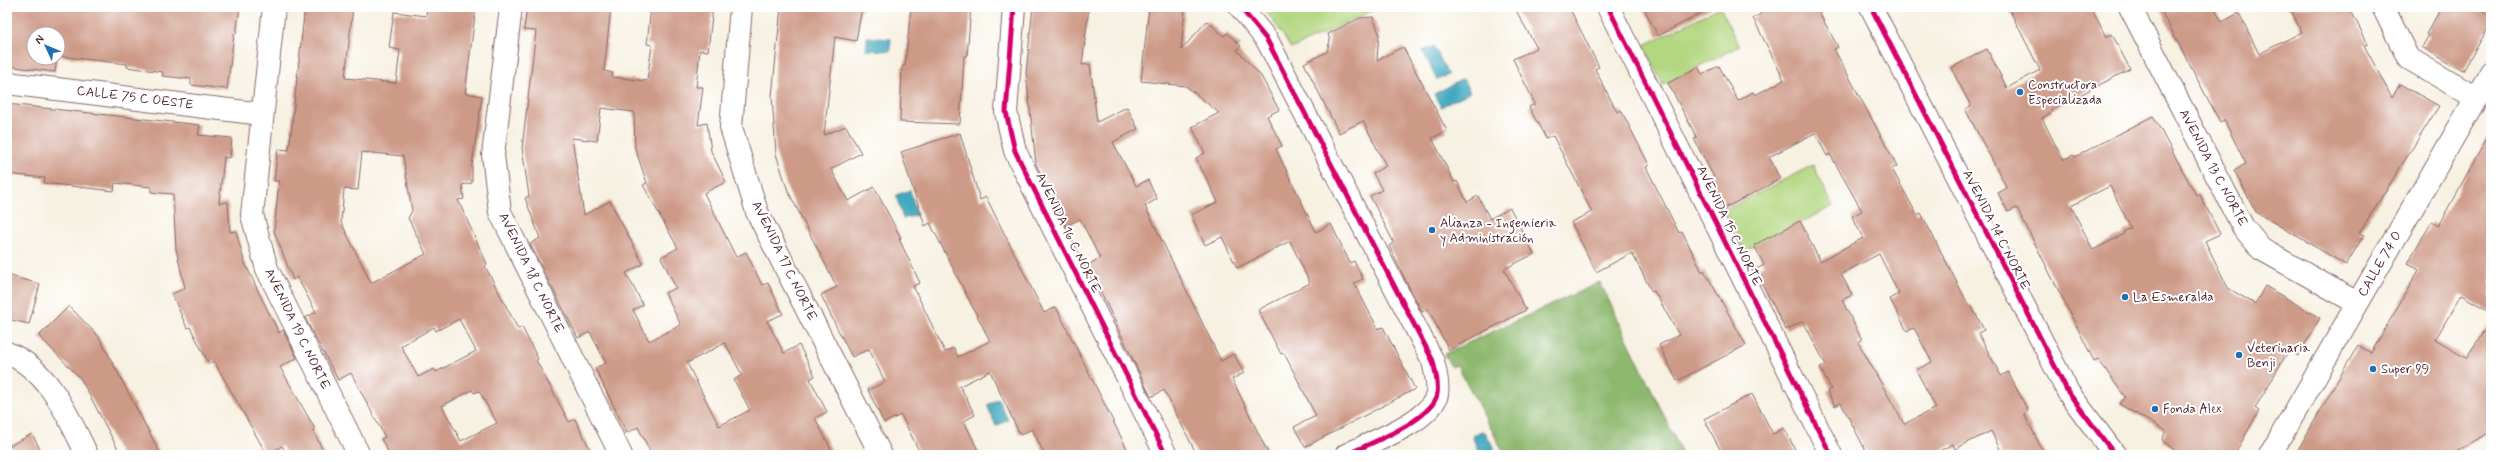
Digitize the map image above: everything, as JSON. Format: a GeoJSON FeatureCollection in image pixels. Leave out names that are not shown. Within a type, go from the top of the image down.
{"type":"FeatureCollection","features":[{"type":"Feature","properties":{"kind":"street","name":"AVENIDA 19 C NORTE"},"geometry":{"type":"LineString","coordinates":[[274,7],[252,215],[267,269],[359,455]]}},
{"type":"Feature","properties":{"kind":"street","name":"AVENIDA 18 C NORTE"},"geometry":{"type":"LineString","coordinates":[[511,7],[493,155],[500,212],[621,455]]}},
{"type":"Feature","properties":{"kind":"street","name":"AVENIDA 17 C NORTE"},"geometry":{"type":"LineString","coordinates":[[741,7],[731,127],[757,212],[881,455]]}},
{"type":"Feature","properties":{"kind":"street","name":"AVENIDA 16 C NORTE"},"geometry":{"type":"LineString","coordinates":[[1014,7],[1006,112],[1015,151],[1166,455]]}},
{"type":"Feature","properties":{"kind":"street"},"geometry":{"type":"LineString","coordinates":[[1240,7],[1267,40],[1433,361],[1437,378],[1437,395],[1426,412],[1410,424],[1346,455]]}},
{"type":"Feature","properties":{"kind":"street","name":"AVENIDA 15 C NORTE"},"geometry":{"type":"LineString","coordinates":[[1608,7],[1830,455]]}},
{"type":"Feature","properties":{"kind":"street","name":"AVENIDA 14 C NORTE"},"geometry":{"type":"LineString","coordinates":[[1871,7],[2040,341],[2068,392],[2105,450]]}},
{"type":"Feature","properties":{"kind":"street","name":"AVENIDA 13 C NORTE"},"geometry":{"type":"LineString","coordinates":[[2130,7],[2243,227],[2261,249],[2357,303]]}},
{"type":"Feature","properties":{"kind":"street"},"geometry":{"type":"LineString","coordinates":[[2383,7],[2408,58],[2476,98]]}},
{"type":"Feature","properties":{"kind":"street","name":"CALLE 74 O"},"geometry":{"type":"LineString","coordinates":[[2270,455],[2491,72]]}},
{"type":"Feature","properties":{"kind":"street","name":"CALLE 75 C OESTE"},"geometry":{"type":"LineString","coordinates":[[7,83],[262,114]]}},
{"type":"Feature","properties":{"kind":"street"},"geometry":{"type":"LineString","coordinates":[[7,353],[27,364],[42,378],[68,416],[87,455]]}},
{"type":"Feature","properties":{"kind":"green space"},"geometry":{"type":"Polygon","coordinates":[[[1263,7],[1380,7],[1291,49],[1263,7]]]}},
{"type":"Feature","properties":{"kind":"green space"},"geometry":{"type":"Polygon","coordinates":[[[1720,7],[1739,46],[1663,85],[1643,46],[1720,7]]]}},
{"type":"Feature","properties":{"kind":"green space"},"geometry":{"type":"Polygon","coordinates":[[[1813,165],[1833,206],[1745,251],[1725,210],[1813,165]]]}},
{"type":"Feature","properties":{"kind":"green space"},"geometry":{"type":"Polygon","coordinates":[[[1600,282],[1683,455],[1505,455],[1457,365],[1451,367],[1444,354],[1600,282]]]}},
{"type":"Feature","properties":{"kind":"water"},"geometry":{"type":"Polygon","coordinates":[[[867,37],[891,39],[890,51],[866,50],[867,37]]]}},
{"type":"Feature","properties":{"kind":"water"},"geometry":{"type":"Polygon","coordinates":[[[1434,46],[1448,75],[1437,80],[1423,51],[1434,46]]]}},
{"type":"Feature","properties":{"kind":"water"},"geometry":{"type":"Polygon","coordinates":[[[1463,79],[1470,92],[1441,107],[1434,94],[1463,79]]]}},
{"type":"Feature","properties":{"kind":"water"},"geometry":{"type":"Polygon","coordinates":[[[910,190],[917,215],[903,219],[896,195],[910,190]]]}},
{"type":"Feature","properties":{"kind":"water"},"geometry":{"type":"Polygon","coordinates":[[[998,399],[1008,420],[996,426],[987,405],[998,399]]]}},
{"type":"Feature","properties":{"kind":"water"},"geometry":{"type":"Polygon","coordinates":[[[1481,431],[1485,432],[1495,450],[1492,455],[1481,455],[1473,439],[1474,435],[1481,431]]]}},
{"type":"Feature","properties":{"kind":"building"},"geometry":{"type":"Polygon","coordinates":[[[7,7],[240,7],[236,34],[234,34],[227,89],[191,85],[191,79],[162,76],[163,72],[127,67],[127,64],[66,57],[66,26],[26,26],[26,66],[56,66],[55,72],[7,66],[7,7]]]}},
{"type":"Feature","properties":{"kind":"building"},"geometry":{"type":"Polygon","coordinates":[[[305,7],[353,7],[345,78],[396,83],[400,50],[389,48],[394,12],[426,16],[427,7],[476,7],[465,93],[482,96],[472,165],[472,183],[462,185],[464,199],[458,200],[487,264],[485,266],[518,329],[522,327],[538,359],[536,360],[569,422],[575,419],[593,455],[390,455],[381,439],[385,437],[351,373],[338,380],[305,318],[316,312],[297,277],[293,280],[274,231],[279,181],[274,181],[278,149],[289,150],[305,7]],[[362,152],[358,190],[344,189],[341,222],[371,283],[426,254],[408,218],[412,211],[403,156],[362,152]],[[459,319],[436,331],[434,327],[401,346],[418,377],[434,369],[436,372],[476,351],[459,319]],[[472,390],[442,406],[461,441],[497,423],[479,391],[474,393],[472,390]]]}},
{"type":"Feature","properties":{"kind":"building"},"geometry":{"type":"Polygon","coordinates":[[[527,7],[611,7],[604,71],[613,73],[612,77],[647,81],[652,45],[647,44],[651,7],[713,7],[708,51],[700,50],[696,87],[703,87],[698,125],[707,123],[711,151],[726,182],[704,193],[736,257],[746,252],[762,285],[768,283],[783,314],[767,321],[784,353],[799,345],[815,376],[810,379],[827,412],[815,418],[834,455],[652,455],[638,427],[627,433],[595,368],[606,363],[590,332],[578,338],[530,244],[540,238],[525,198],[529,196],[522,148],[536,31],[524,30],[527,7]],[[601,108],[597,141],[572,138],[584,215],[610,201],[643,264],[626,273],[643,305],[633,310],[649,341],[681,325],[665,293],[676,288],[661,257],[678,248],[643,185],[647,183],[635,148],[634,112],[601,108]],[[725,343],[687,363],[719,426],[750,410],[734,380],[742,375],[725,343]]]}},
{"type":"Feature","properties":{"kind":"building"},"geometry":{"type":"Polygon","coordinates":[[[781,7],[862,7],[856,41],[835,37],[824,135],[846,126],[861,153],[831,169],[848,201],[874,187],[901,238],[899,239],[920,283],[913,286],[945,352],[954,348],[958,357],[990,341],[930,223],[925,226],[901,152],[960,133],[980,200],[986,197],[1044,313],[1056,307],[1130,455],[1045,455],[1032,429],[1020,435],[990,371],[960,386],[975,415],[964,421],[980,455],[921,455],[901,415],[884,423],[868,390],[885,382],[869,349],[852,357],[821,295],[837,287],[788,191],[776,154],[772,96],[781,7]]]}},
{"type":"Feature","properties":{"kind":"building"},"geometry":{"type":"Polygon","coordinates":[[[911,7],[971,7],[967,56],[964,56],[960,124],[900,122],[902,66],[905,66],[911,7]]]}},
{"type":"Feature","properties":{"kind":"building"},"geometry":{"type":"Polygon","coordinates":[[[1033,7],[1089,7],[1082,65],[1090,64],[1097,122],[1127,107],[1138,129],[1113,142],[1136,186],[1148,180],[1157,199],[1145,206],[1221,361],[1234,354],[1244,373],[1232,379],[1269,455],[1197,455],[1164,390],[1151,397],[1088,265],[1100,258],[1080,219],[1066,226],[1036,164],[1026,73],[1033,7]]]}},
{"type":"Feature","properties":{"kind":"building"},"geometry":{"type":"Polygon","coordinates":[[[1149,7],[1185,9],[1181,50],[1207,21],[1224,36],[1227,33],[1241,46],[1237,50],[1261,76],[1279,110],[1267,116],[1282,146],[1276,149],[1316,232],[1331,224],[1350,263],[1354,261],[1363,279],[1354,283],[1378,329],[1383,327],[1415,389],[1305,447],[1294,427],[1316,416],[1284,353],[1281,354],[1258,310],[1310,283],[1290,241],[1237,268],[1222,237],[1205,245],[1191,215],[1218,202],[1196,158],[1205,153],[1192,127],[1219,113],[1186,86],[1141,81],[1149,7]]]}},
{"type":"Feature","properties":{"kind":"building"},"geometry":{"type":"Polygon","coordinates":[[[1514,7],[1569,7],[1599,67],[1595,69],[1617,112],[1621,110],[1649,165],[1646,167],[1679,233],[1682,231],[1702,272],[1704,270],[1746,345],[1677,381],[1659,345],[1679,335],[1654,291],[1652,292],[1632,253],[1596,272],[1571,222],[1592,212],[1553,136],[1546,139],[1529,107],[1535,104],[1513,59],[1537,48],[1514,7]]]}},
{"type":"Feature","properties":{"kind":"building"},"geometry":{"type":"Polygon","coordinates":[[[1643,7],[1713,7],[1658,36],[1643,7]]]}},
{"type":"Feature","properties":{"kind":"building"},"geometry":{"type":"Polygon","coordinates":[[[1758,7],[1816,7],[1838,47],[1834,49],[1897,166],[1892,169],[1917,215],[1921,213],[1969,306],[1971,305],[1984,330],[1978,333],[2001,376],[2008,372],[2028,411],[2024,414],[2045,455],[2003,455],[1991,431],[1955,449],[1953,444],[1932,455],[1868,455],[1841,403],[1835,406],[1827,391],[1831,389],[1820,368],[1826,365],[1803,321],[1786,330],[1755,270],[1764,265],[1754,245],[1800,221],[1820,261],[1863,238],[1852,216],[1862,211],[1830,154],[1827,156],[1815,133],[1769,157],[1780,179],[1723,209],[1709,180],[1714,177],[1694,139],[1697,138],[1668,83],[1698,67],[1702,74],[1719,66],[1738,101],[1753,92],[1755,95],[1784,80],[1753,18],[1761,14],[1758,7]],[[1879,254],[1841,274],[1852,295],[1842,300],[1862,340],[1858,342],[1904,424],[1936,408],[1916,370],[1932,362],[1914,328],[1907,331],[1890,299],[1899,294],[1879,254]]]}},
{"type":"Feature","properties":{"kind":"building"},"geometry":{"type":"Polygon","coordinates":[[[2008,7],[2091,7],[2106,37],[2112,34],[2130,69],[2051,110],[2052,112],[2042,118],[2063,160],[2073,155],[2075,157],[2153,116],[2196,195],[2199,193],[2220,234],[2205,241],[2228,288],[2255,304],[2265,286],[2320,318],[2298,356],[2289,350],[2255,408],[2259,411],[2234,455],[2180,455],[2162,440],[2166,431],[2119,404],[2125,397],[2098,359],[2094,361],[2017,208],[2008,212],[1998,193],[2007,188],[1965,109],[1971,106],[1951,68],[1987,49],[2007,88],[2040,70],[2008,7]],[[2110,186],[2071,206],[2093,250],[2124,234],[2123,232],[2131,228],[2110,186]]]}},
{"type":"Feature","properties":{"kind":"building"},"geometry":{"type":"Polygon","coordinates":[[[2159,7],[2214,7],[2222,22],[2239,13],[2259,54],[2302,32],[2289,7],[2349,7],[2368,44],[2364,45],[2392,98],[2400,84],[2439,106],[2359,233],[2364,235],[2346,265],[2256,212],[2234,170],[2246,164],[2224,120],[2220,122],[2159,7]]]}},
{"type":"Feature","properties":{"kind":"building"},"geometry":{"type":"Polygon","coordinates":[[[2442,7],[2476,7],[2491,15],[2491,23],[2463,71],[2422,47],[2429,35],[2426,34],[2442,7]]]}},
{"type":"Feature","properties":{"kind":"building"},"geometry":{"type":"Polygon","coordinates":[[[1373,17],[1379,33],[1377,60],[1403,47],[1447,131],[1432,138],[1454,182],[1457,181],[1467,202],[1478,196],[1490,219],[1510,208],[1534,254],[1504,269],[1526,310],[1449,350],[1428,309],[1422,312],[1409,287],[1389,246],[1394,243],[1370,196],[1382,190],[1373,173],[1386,166],[1363,121],[1339,133],[1304,63],[1327,52],[1330,40],[1328,34],[1360,18],[1373,17]]]}},
{"type":"Feature","properties":{"kind":"building"},"geometry":{"type":"Polygon","coordinates":[[[7,104],[200,125],[198,135],[232,138],[230,158],[224,157],[219,203],[228,202],[230,232],[236,231],[244,261],[260,295],[279,333],[283,330],[297,358],[280,367],[315,429],[313,430],[325,455],[287,455],[282,446],[267,455],[214,361],[209,364],[190,327],[187,328],[172,294],[185,288],[176,249],[173,194],[151,192],[151,187],[115,183],[114,191],[44,183],[45,178],[7,174],[7,104]]]}},
{"type":"Feature","properties":{"kind":"building"},"geometry":{"type":"Polygon","coordinates":[[[2491,131],[2491,312],[2461,295],[2435,340],[2466,358],[2491,321],[2491,431],[2451,455],[2295,455],[2358,345],[2371,353],[2419,270],[2407,263],[2432,222],[2438,226],[2491,131]]]}},
{"type":"Feature","properties":{"kind":"building"},"geometry":{"type":"Polygon","coordinates":[[[7,275],[40,284],[29,324],[7,319],[7,275]]]}},
{"type":"Feature","properties":{"kind":"building"},"geometry":{"type":"Polygon","coordinates":[[[69,306],[99,337],[161,455],[121,455],[81,379],[39,336],[69,306]]]}},
{"type":"Feature","properties":{"kind":"building"},"geometry":{"type":"Polygon","coordinates":[[[1752,394],[1773,434],[1784,428],[1798,455],[1723,455],[1704,419],[1752,394]]]}},
{"type":"Feature","properties":{"kind":"building"},"geometry":{"type":"Polygon","coordinates":[[[32,434],[43,455],[7,455],[7,447],[32,434]]]}},
{"type":"Feature","properties":{"kind":"cycle path"},"geometry":{"type":"LineString","coordinates":[[1014,7],[1006,112],[1015,151],[1166,455]]}},
{"type":"Feature","properties":{"kind":"cycle path"},"geometry":{"type":"LineString","coordinates":[[1240,7],[1267,40],[1433,361],[1438,386],[1433,404],[1412,422],[1384,438],[1346,455]]}},
{"type":"Feature","properties":{"kind":"cycle path"},"geometry":{"type":"LineString","coordinates":[[1608,7],[1831,455]]}},
{"type":"Feature","properties":{"kind":"cycle path"},"geometry":{"type":"LineString","coordinates":[[1871,7],[2068,392],[2115,455]]}},
{"type":"Feature","properties":{"kind":"place","name":"Constructora Especializada"},"geometry":{"type":"Point","coordinates":[2020,92]}},
{"type":"Feature","properties":{"kind":"place","name":"Alianza - Ingenieria y Administración"},"geometry":{"type":"Point","coordinates":[1432,230]}},
{"type":"Feature","properties":{"kind":"place","name":"La Esmeralda"},"geometry":{"type":"Point","coordinates":[2125,297]}},
{"type":"Feature","properties":{"kind":"place","name":"Veterinaria Benji"},"geometry":{"type":"Point","coordinates":[2239,355]}},
{"type":"Feature","properties":{"kind":"place","name":"Super 99"},"geometry":{"type":"Point","coordinates":[2373,369]}},
{"type":"Feature","properties":{"kind":"place","name":"Fonda Alex"},"geometry":{"type":"Point","coordinates":[2155,409]}}]}
